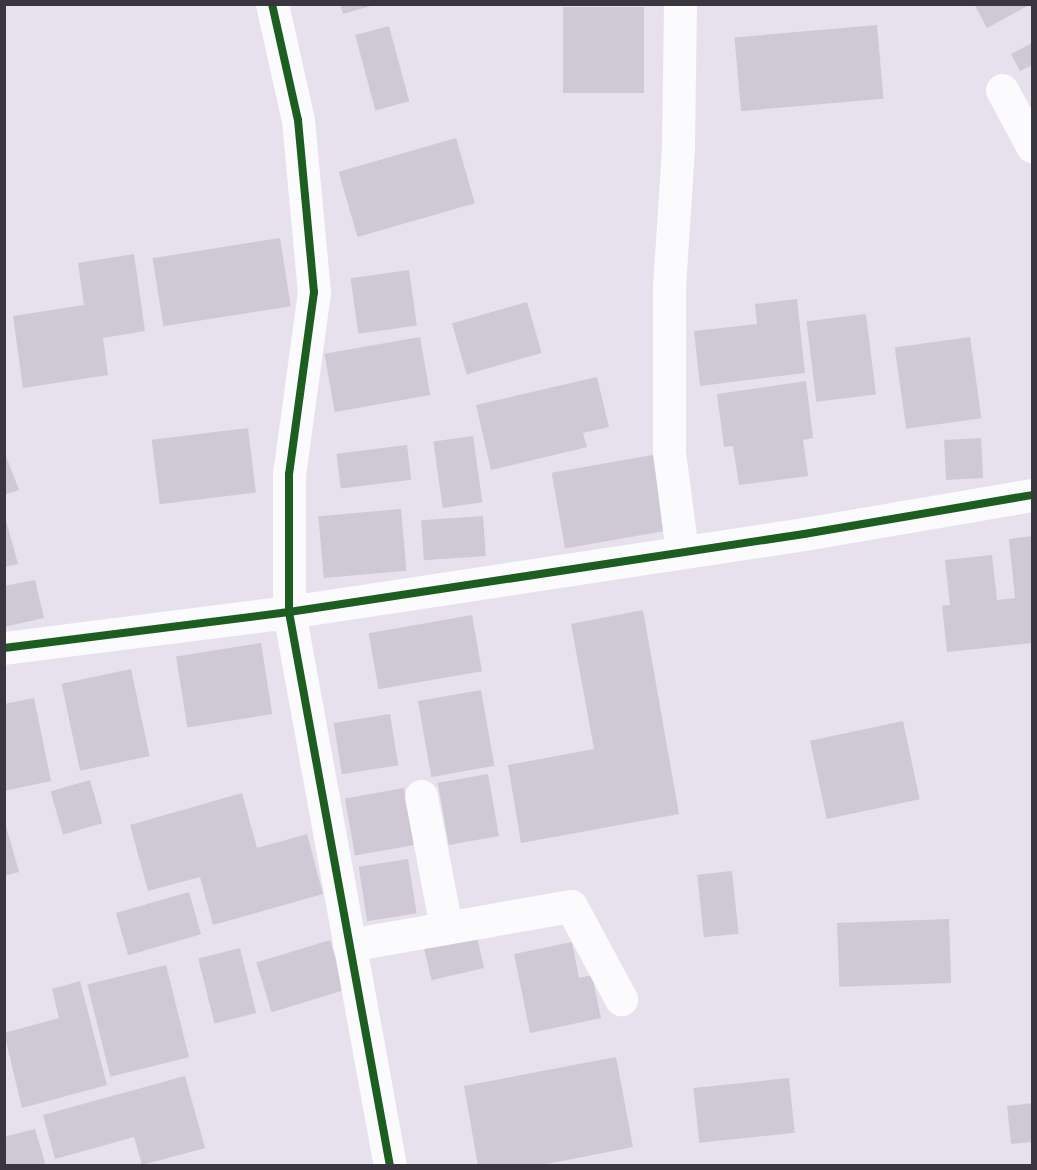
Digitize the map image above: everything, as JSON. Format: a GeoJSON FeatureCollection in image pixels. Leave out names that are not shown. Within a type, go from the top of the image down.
{"type":"FeatureCollection","features":[{"type":"Feature","properties":{"kind":"street"},"geometry":{"type":"LineString","coordinates":[[272,4],[298,120],[314,292],[289,474],[289,612],[390,1166]]}},
{"type":"Feature","properties":{"kind":"street"},"geometry":{"type":"LineString","coordinates":[[680,4],[678,148],[669,286],[669,452],[682,552]]}},
{"type":"Feature","properties":{"kind":"street"},"geometry":{"type":"LineString","coordinates":[[1002,90],[1032,146]]}},
{"type":"Feature","properties":{"kind":"street"},"geometry":{"type":"LineString","coordinates":[[4,648],[289,612],[682,552],[1032,495]]}},
{"type":"Feature","properties":{"kind":"street"},"geometry":{"type":"LineString","coordinates":[[421,796],[446,927]]}},
{"type":"Feature","properties":{"kind":"street"},"geometry":{"type":"LineString","coordinates":[[349,945],[571,906],[621,999]]}},
{"type":"Feature","properties":{"kind":"building"},"geometry":{"type":"Polygon","coordinates":[[[340,4],[374,4],[374,5],[343,14],[340,4]]]}},
{"type":"Feature","properties":{"kind":"building"},"geometry":{"type":"Polygon","coordinates":[[[974,4],[1031,4],[987,28],[974,4]]]}},
{"type":"Feature","properties":{"kind":"building"},"geometry":{"type":"Polygon","coordinates":[[[563,7],[644,7],[644,93],[563,93],[563,7]]]}},
{"type":"Feature","properties":{"kind":"building"},"geometry":{"type":"Polygon","coordinates":[[[877,25],[883,99],[741,111],[735,37],[877,25]]]}},
{"type":"Feature","properties":{"kind":"building"},"geometry":{"type":"Polygon","coordinates":[[[389,26],[409,101],[375,110],[355,35],[389,26]]]}},
{"type":"Feature","properties":{"kind":"building"},"geometry":{"type":"Polygon","coordinates":[[[1032,43],[1032,65],[1020,71],[1011,54],[1032,43]]]}},
{"type":"Feature","properties":{"kind":"building"},"geometry":{"type":"Polygon","coordinates":[[[456,138],[475,203],[357,237],[339,172],[456,138]]]}},
{"type":"Feature","properties":{"kind":"building"},"geometry":{"type":"Polygon","coordinates":[[[280,238],[291,306],[163,326],[153,258],[280,238]]]}},
{"type":"Feature","properties":{"kind":"building"},"geometry":{"type":"Polygon","coordinates":[[[134,254],[145,331],[103,338],[108,375],[23,388],[13,316],[84,305],[78,263],[134,254]]]}},
{"type":"Feature","properties":{"kind":"building"},"geometry":{"type":"Polygon","coordinates":[[[409,270],[417,325],[358,334],[351,278],[409,270]]]}},
{"type":"Feature","properties":{"kind":"building"},"geometry":{"type":"Polygon","coordinates":[[[797,299],[805,373],[700,386],[694,331],[757,324],[755,304],[797,299]]]}},
{"type":"Feature","properties":{"kind":"building"},"geometry":{"type":"Polygon","coordinates":[[[527,302],[542,353],[467,374],[452,323],[527,302]]]}},
{"type":"Feature","properties":{"kind":"building"},"geometry":{"type":"Polygon","coordinates":[[[866,314],[876,394],[816,402],[806,321],[866,314]]]}},
{"type":"Feature","properties":{"kind":"building"},"geometry":{"type":"Polygon","coordinates":[[[420,337],[430,395],[335,412],[324,354],[420,337]]]}},
{"type":"Feature","properties":{"kind":"building"},"geometry":{"type":"Polygon","coordinates":[[[970,337],[981,418],[906,429],[895,348],[970,337]]]}},
{"type":"Feature","properties":{"kind":"building"},"geometry":{"type":"Polygon","coordinates":[[[597,377],[609,427],[583,433],[587,447],[491,470],[476,405],[597,377]]]}},
{"type":"Feature","properties":{"kind":"building"},"geometry":{"type":"Polygon","coordinates":[[[806,381],[813,438],[803,440],[808,476],[739,485],[733,446],[724,447],[717,394],[806,381]]]}},
{"type":"Feature","properties":{"kind":"building"},"geometry":{"type":"Polygon","coordinates":[[[248,428],[256,493],[160,504],[152,440],[248,428]]]}},
{"type":"Feature","properties":{"kind":"building"},"geometry":{"type":"Polygon","coordinates":[[[473,436],[482,502],[443,508],[433,442],[473,436]]]}},
{"type":"Feature","properties":{"kind":"building"},"geometry":{"type":"Polygon","coordinates":[[[981,438],[983,478],[946,480],[944,440],[981,438]]]}},
{"type":"Feature","properties":{"kind":"building"},"geometry":{"type":"Polygon","coordinates":[[[407,445],[411,480],[341,488],[337,454],[407,445]]]}},
{"type":"Feature","properties":{"kind":"building"},"geometry":{"type":"Polygon","coordinates":[[[4,451],[19,490],[4,495],[4,451]]]}},
{"type":"Feature","properties":{"kind":"building"},"geometry":{"type":"Polygon","coordinates":[[[658,454],[671,530],[565,549],[552,473],[658,454]]]}},
{"type":"Feature","properties":{"kind":"building"},"geometry":{"type":"Polygon","coordinates":[[[401,509],[406,571],[324,578],[318,516],[401,509]]]}},
{"type":"Feature","properties":{"kind":"building"},"geometry":{"type":"Polygon","coordinates":[[[4,513],[18,564],[4,567],[4,513]]]}},
{"type":"Feature","properties":{"kind":"building"},"geometry":{"type":"Polygon","coordinates":[[[483,516],[486,556],[424,560],[421,520],[483,516]]]}},
{"type":"Feature","properties":{"kind":"building"},"geometry":{"type":"Polygon","coordinates":[[[1032,536],[1032,643],[947,652],[942,606],[950,605],[945,560],[992,555],[997,600],[1015,598],[1009,539],[1032,536]]]}},
{"type":"Feature","properties":{"kind":"building"},"geometry":{"type":"Polygon","coordinates":[[[35,580],[44,618],[4,627],[4,586],[35,580]]]}},
{"type":"Feature","properties":{"kind":"building"},"geometry":{"type":"Polygon","coordinates":[[[643,610],[679,814],[521,843],[508,765],[594,749],[571,624],[643,610]]]}},
{"type":"Feature","properties":{"kind":"building"},"geometry":{"type":"Polygon","coordinates":[[[472,615],[482,671],[378,689],[369,633],[472,615]]]}},
{"type":"Feature","properties":{"kind":"building"},"geometry":{"type":"Polygon","coordinates":[[[261,643],[272,714],[187,728],[176,656],[261,643]]]}},
{"type":"Feature","properties":{"kind":"building"},"geometry":{"type":"Polygon","coordinates":[[[131,669],[150,756],[80,771],[62,684],[131,669]]]}},
{"type":"Feature","properties":{"kind":"building"},"geometry":{"type":"Polygon","coordinates":[[[481,690],[494,766],[431,777],[418,701],[481,690]]]}},
{"type":"Feature","properties":{"kind":"building"},"geometry":{"type":"Polygon","coordinates":[[[34,698],[51,781],[4,791],[4,704],[34,698]]]}},
{"type":"Feature","properties":{"kind":"building"},"geometry":{"type":"Polygon","coordinates":[[[390,714],[398,765],[342,774],[334,723],[390,714]]]}},
{"type":"Feature","properties":{"kind":"building"},"geometry":{"type":"Polygon","coordinates":[[[903,721],[920,799],[827,819],[810,741],[903,721]]]}},
{"type":"Feature","properties":{"kind":"building"},"geometry":{"type":"Polygon","coordinates":[[[488,774],[499,836],[449,845],[438,783],[488,774]]]}},
{"type":"Feature","properties":{"kind":"building"},"geometry":{"type":"Polygon","coordinates":[[[90,780],[102,823],[63,835],[51,791],[90,780]]]}},
{"type":"Feature","properties":{"kind":"building"},"geometry":{"type":"Polygon","coordinates":[[[404,788],[414,845],[355,856],[345,798],[404,788]]]}},
{"type":"Feature","properties":{"kind":"building"},"geometry":{"type":"Polygon","coordinates":[[[242,793],[257,848],[307,834],[323,894],[213,925],[200,877],[148,891],[130,825],[242,793]]]}},
{"type":"Feature","properties":{"kind":"building"},"geometry":{"type":"Polygon","coordinates":[[[4,819],[19,872],[4,876],[4,819]]]}},
{"type":"Feature","properties":{"kind":"building"},"geometry":{"type":"Polygon","coordinates":[[[408,859],[417,913],[367,921],[359,867],[408,859]]]}},
{"type":"Feature","properties":{"kind":"building"},"geometry":{"type":"Polygon","coordinates":[[[732,871],[739,934],[704,937],[697,875],[732,871]]]}},
{"type":"Feature","properties":{"kind":"building"},"geometry":{"type":"Polygon","coordinates":[[[189,892],[201,934],[128,955],[116,913],[189,892]]]}},
{"type":"Feature","properties":{"kind":"building"},"geometry":{"type":"Polygon","coordinates":[[[949,919],[951,983],[839,987],[837,923],[949,919]]]}},
{"type":"Feature","properties":{"kind":"building"},"geometry":{"type":"Polygon","coordinates":[[[476,933],[484,968],[431,980],[423,945],[476,933]]]}},
{"type":"Feature","properties":{"kind":"building"},"geometry":{"type":"Polygon","coordinates":[[[330,940],[345,990],[272,1012],[256,963],[330,940]]]}},
{"type":"Feature","properties":{"kind":"building"},"geometry":{"type":"Polygon","coordinates":[[[572,942],[579,978],[592,975],[601,1018],[530,1033],[514,954],[572,942]]]}},
{"type":"Feature","properties":{"kind":"building"},"geometry":{"type":"Polygon","coordinates":[[[240,948],[256,1013],[214,1023],[198,958],[240,948]]]}},
{"type":"Feature","properties":{"kind":"building"},"geometry":{"type":"Polygon","coordinates":[[[166,965],[189,1057],[110,1077],[87,985],[166,965]]]}},
{"type":"Feature","properties":{"kind":"building"},"geometry":{"type":"Polygon","coordinates":[[[80,981],[107,1085],[22,1108],[4,1033],[59,1018],[52,989],[80,981]]]}},
{"type":"Feature","properties":{"kind":"building"},"geometry":{"type":"Polygon","coordinates":[[[616,1057],[633,1147],[537,1166],[478,1166],[464,1086],[616,1057]]]}},
{"type":"Feature","properties":{"kind":"building"},"geometry":{"type":"Polygon","coordinates":[[[185,1076],[205,1148],[142,1165],[134,1137],[55,1159],[43,1115],[185,1076]]]}},
{"type":"Feature","properties":{"kind":"building"},"geometry":{"type":"Polygon","coordinates":[[[789,1078],[795,1133],[699,1143],[694,1088],[789,1078]]]}},
{"type":"Feature","properties":{"kind":"building"},"geometry":{"type":"Polygon","coordinates":[[[1032,1103],[1032,1142],[1011,1144],[1007,1106],[1032,1103]]]}},
{"type":"Feature","properties":{"kind":"building"},"geometry":{"type":"Polygon","coordinates":[[[35,1129],[46,1166],[4,1166],[4,1137],[35,1129]]]}},
{"type":"Feature","properties":{"kind":"cycle path"},"geometry":{"type":"LineString","coordinates":[[272,4],[298,120],[314,292],[289,474],[289,612],[804,534],[1032,495]]}},
{"type":"Feature","properties":{"kind":"cycle path"},"geometry":{"type":"LineString","coordinates":[[4,648],[289,612],[390,1166]]}}]}
